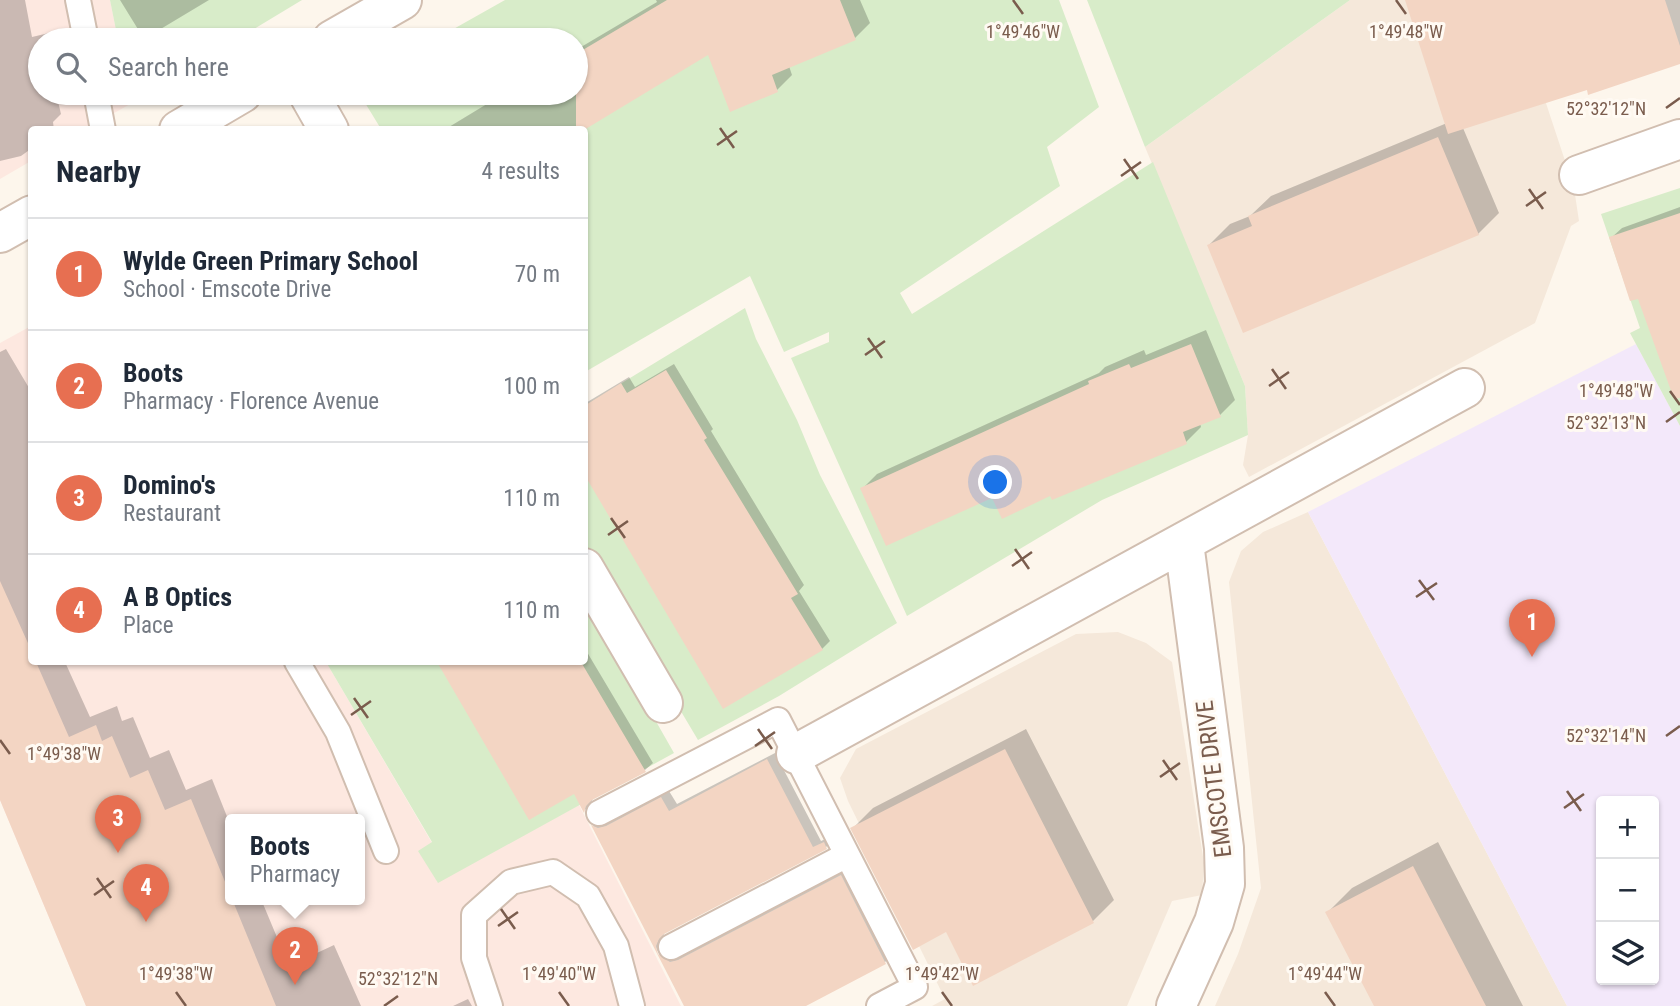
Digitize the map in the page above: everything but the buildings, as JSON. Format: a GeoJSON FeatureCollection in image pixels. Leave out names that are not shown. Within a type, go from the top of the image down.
{"type":"FeatureCollection","features":[{"type":"Feature","properties":{"kind":"street"},"geometry":{"type":"LineString","coordinates":[[353,28],[401,0]]}},
{"type":"Feature","properties":{"kind":"street"},"geometry":{"type":"LineString","coordinates":[[186,126],[222,105]]}},
{"type":"Feature","properties":{"kind":"street"},"geometry":{"type":"LineString","coordinates":[[315,105],[327,126]]}},
{"type":"Feature","properties":{"kind":"street"},"geometry":{"type":"LineString","coordinates":[[1579,175],[1680,139]]}},
{"type":"Feature","properties":{"kind":"street"},"geometry":{"type":"LineString","coordinates":[[0,233],[28,217]]}},
{"type":"Feature","properties":{"kind":"street"},"geometry":{"type":"LineString","coordinates":[[796,754],[1465,388]]}},
{"type":"Feature","properties":{"kind":"street","name":"EMSCOTE DRIVE"},"geometry":{"type":"LineString","coordinates":[[1176,1006],[1214,922],[1225,884],[1224,848],[1185,543]]}},
{"type":"Feature","properties":{"kind":"street"},"geometry":{"type":"LineString","coordinates":[[588,575],[663,703]]}},
{"type":"Feature","properties":{"kind":"lane"},"geometry":{"type":"LineString","coordinates":[[78,0],[84,28]]}},
{"type":"Feature","properties":{"kind":"lane"},"geometry":{"type":"LineString","coordinates":[[98,105],[102,126]]}},
{"type":"Feature","properties":{"kind":"lane"},"geometry":{"type":"LineString","coordinates":[[299,665],[338,732],[386,851]]}},
{"type":"Feature","properties":{"kind":"lane"},"geometry":{"type":"LineString","coordinates":[[599,813],[778,720],[915,987],[879,1006]]}},
{"type":"Feature","properties":{"kind":"lane"},"geometry":{"type":"LineString","coordinates":[[671,947],[847,855]]}},
{"type":"Feature","properties":{"kind":"lane"},"geometry":{"type":"LineString","coordinates":[[490,1006],[474,958],[474,915],[511,882],[553,872],[588,896],[617,946],[630,1000]]}},
{"type":"Feature","properties":{"kind":"shaded area"},"geometry":{"type":"Polygon","coordinates":[[[0,0],[110,0],[116,28],[28,28],[28,105],[128,105],[91,126],[28,126],[28,163],[0,179],[0,0]]]}},
{"type":"Feature","properties":{"kind":"shaded area"},"geometry":{"type":"Polygon","coordinates":[[[1350,0],[1512,0],[1574,188],[1579,221],[1571,226],[1535,323],[1249,477],[1243,465],[1248,435],[1245,386],[1145,147],[1350,0]]]}},
{"type":"Feature","properties":{"kind":"shaded area"},"geometry":{"type":"Polygon","coordinates":[[[28,328],[28,665],[328,665],[432,843],[437,882],[579,805],[681,1006],[86,1006],[0,800],[0,343],[28,328]]]}},
{"type":"Feature","properties":{"kind":"shaded area"},"geometry":{"type":"Polygon","coordinates":[[[1636,344],[1680,426],[1680,1006],[1567,1006],[1308,512],[1636,344]]]}},
{"type":"Feature","properties":{"kind":"shaded area"},"geometry":{"type":"Polygon","coordinates":[[[1308,512],[1567,1006],[1215,1006],[1238,954],[1261,888],[1229,582],[1241,551],[1263,532],[1308,512]]]}},
{"type":"Feature","properties":{"kind":"shaded area"},"geometry":{"type":"Polygon","coordinates":[[[1118,632],[1146,643],[1172,662],[1204,863],[1202,895],[1172,901],[1127,1006],[932,1006],[945,999],[848,801],[840,778],[856,749],[1076,634],[1118,632]]]}},
{"type":"Feature","properties":{"kind":"green space"},"geometry":{"type":"Polygon","coordinates":[[[110,0],[302,0],[256,28],[116,28],[110,0]]]}},
{"type":"Feature","properties":{"kind":"green space"},"geometry":{"type":"Polygon","coordinates":[[[505,0],[1059,0],[1099,107],[1047,147],[1060,186],[900,293],[912,314],[1153,162],[1245,386],[1248,435],[1102,500],[907,616],[791,358],[829,342],[829,332],[784,352],[750,276],[588,370],[588,126],[379,126],[366,105],[588,105],[588,28],[455,28],[505,0]]]}},
{"type":"Feature","properties":{"kind":"green space"},"geometry":{"type":"Polygon","coordinates":[[[1087,0],[1350,0],[1145,147],[1087,0]]]}},
{"type":"Feature","properties":{"kind":"green space"},"geometry":{"type":"Polygon","coordinates":[[[1680,188],[1680,426],[1630,333],[1640,328],[1601,214],[1680,188]]]}},
{"type":"Feature","properties":{"kind":"green space"},"geometry":{"type":"Polygon","coordinates":[[[745,308],[756,339],[797,420],[820,475],[897,623],[779,696],[698,740],[588,555],[588,404],[745,308]]]}},
{"type":"Feature","properties":{"kind":"green space"},"geometry":{"type":"Polygon","coordinates":[[[588,602],[674,753],[438,883],[418,851],[432,842],[328,665],[588,665],[588,602]]]}},
{"type":"Feature","properties":{"kind":"place","name":"Wylde Green Primary School"},"geometry":{"type":"Point","coordinates":[1532,657]}},
{"type":"Feature","properties":{"kind":"place","name":"Domino's"},"geometry":{"type":"Point","coordinates":[118,853]}},
{"type":"Feature","properties":{"kind":"place","name":"A B Optics"},"geometry":{"type":"Point","coordinates":[146,922]}},
{"type":"Feature","properties":{"kind":"place","name":"Boots"},"geometry":{"type":"Point","coordinates":[295,985]}}]}
